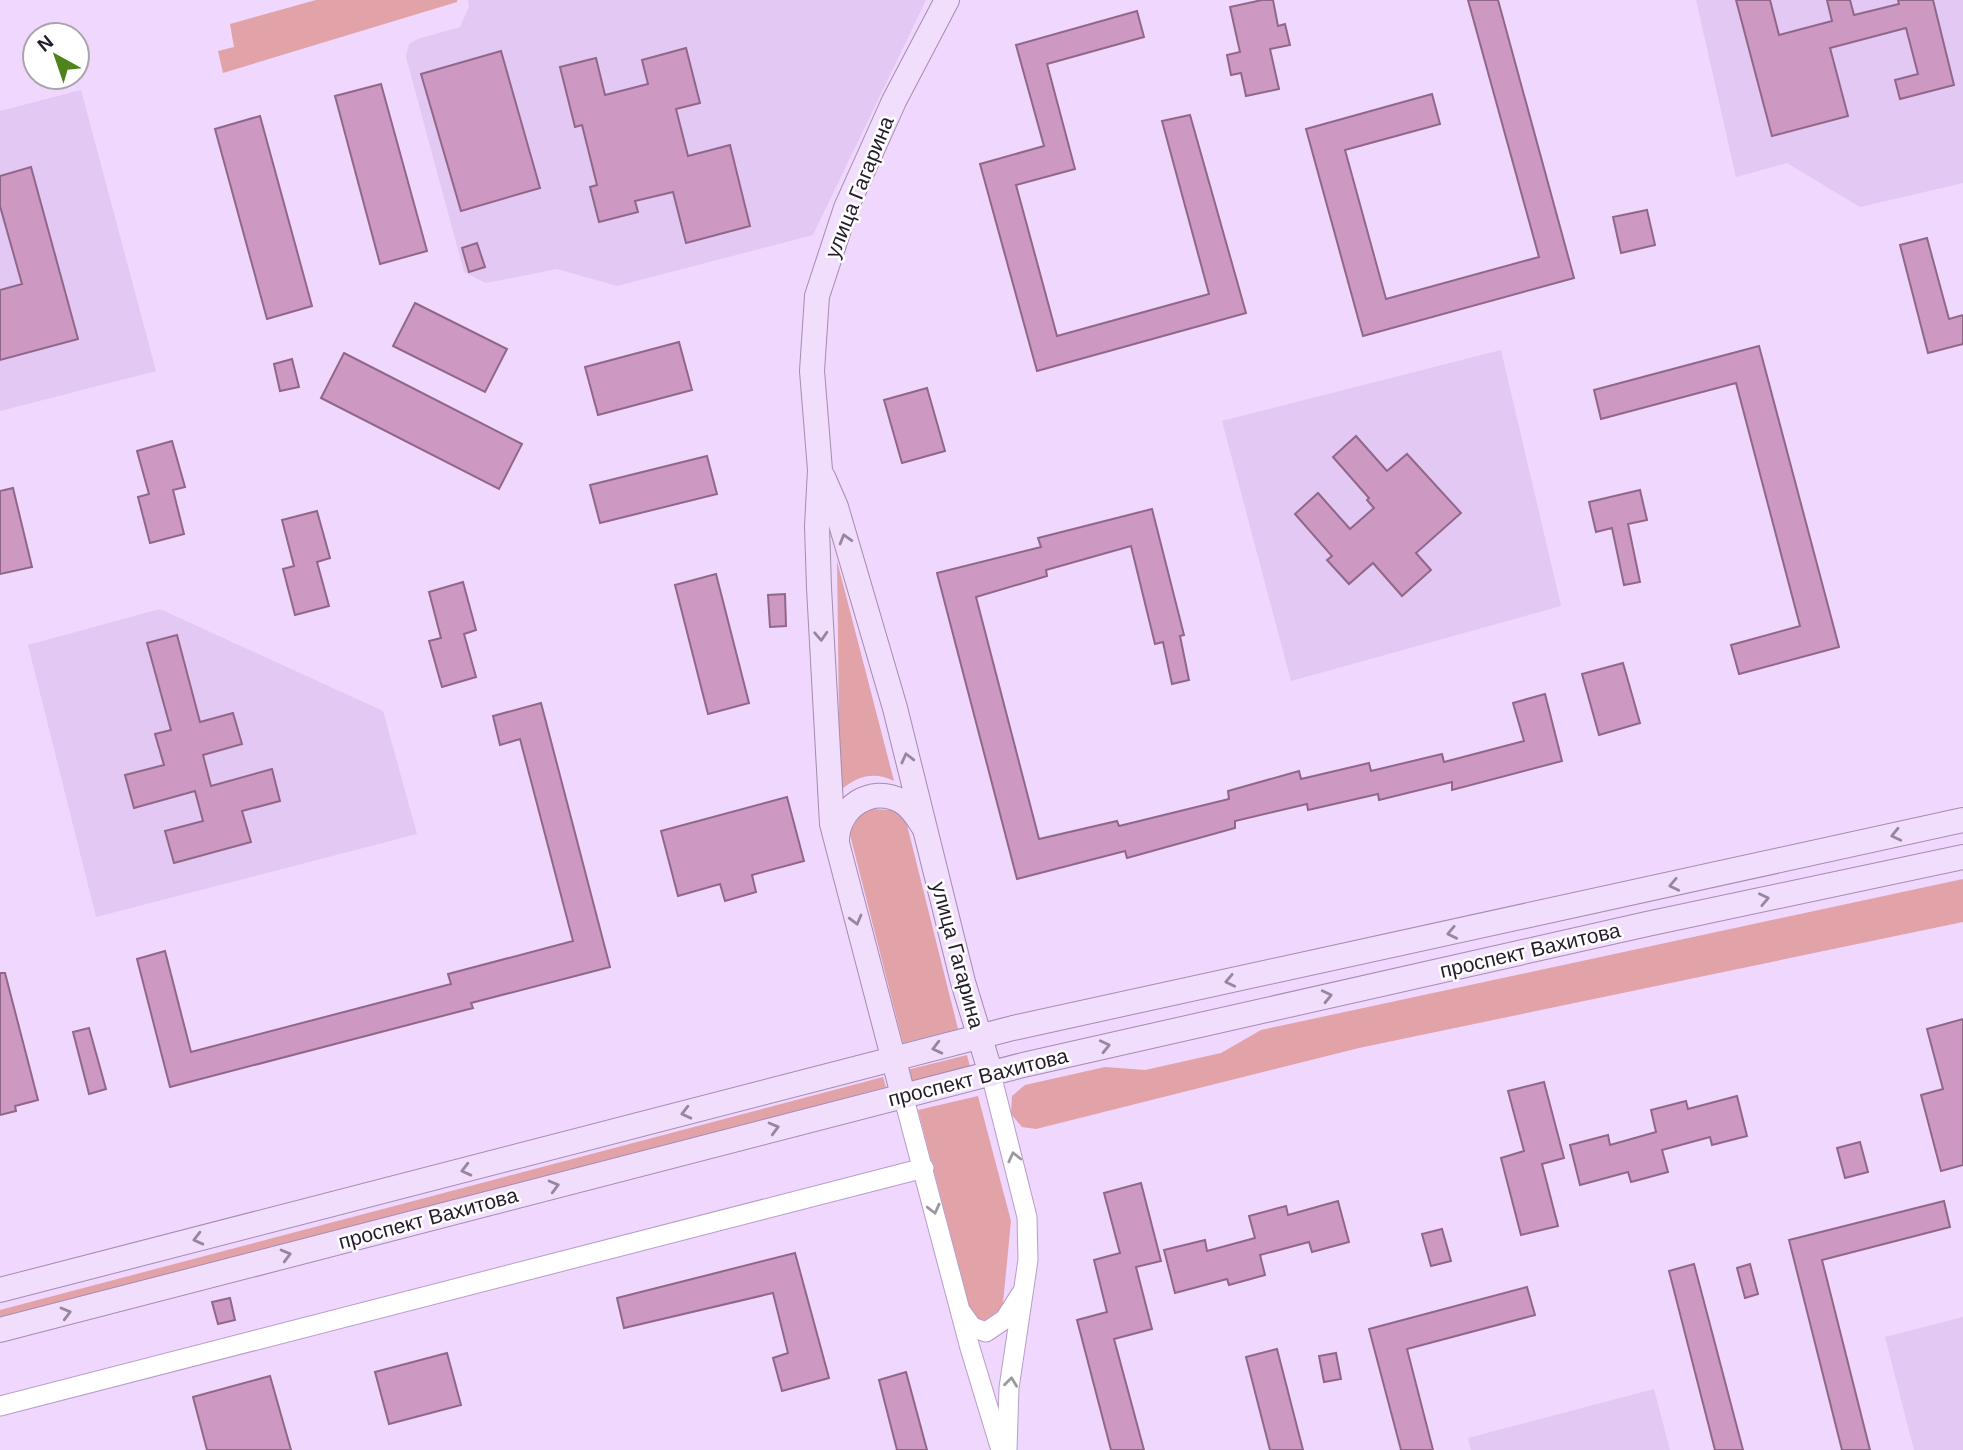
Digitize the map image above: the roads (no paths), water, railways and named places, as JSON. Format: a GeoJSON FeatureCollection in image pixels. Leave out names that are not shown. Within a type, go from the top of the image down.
{"type":"FeatureCollection","features":[{"type":"Feature","properties":{"kind":"main road","name":"улица Гагарина"},"geometry":{"type":"LineString","coordinates":[[903,1096],[832,824],[818,588],[820,470],[812,370],[817,296],[846,208],[894,101],[947,0]]}},
{"type":"Feature","properties":{"kind":"main road","name":"улица Гагарина"},"geometry":{"type":"LineString","coordinates":[[820,470],[836,508],[895,708],[963,982],[991,1074]]}},
{"type":"Feature","properties":{"kind":"main road"},"geometry":{"type":"LineString","coordinates":[[839,854],[837,832],[842,817],[854,804],[869,797],[886,796],[902,801],[926,830]]}},
{"type":"Feature","properties":{"kind":"main road","name":"проспект Вахитова"},"geometry":{"type":"LineString","coordinates":[[0,1290],[980,1037],[1963,820]]}},
{"type":"Feature","properties":{"kind":"main road","name":"проспект Вахитова"},"geometry":{"type":"LineString","coordinates":[[0,1331],[991,1074],[1647,924],[1963,857]]}},
{"type":"Feature","properties":{"kind":"street","name":"улица Гагарина"},"geometry":{"type":"LineString","coordinates":[[991,1074],[1027,1217],[1025,1287],[1009,1388],[1007,1450]]}},
{"type":"Feature","properties":{"kind":"street","name":"улица Гагарина"},"geometry":{"type":"LineString","coordinates":[[903,1096],[959,1309],[1001,1450]]}},
{"type":"Feature","properties":{"kind":"street"},"geometry":{"type":"LineString","coordinates":[[0,1406],[924,1168]]}},
{"type":"Feature","properties":{"kind":"street"},"geometry":{"type":"LineString","coordinates":[[959,1309],[972,1327],[986,1332],[1005,1319],[1025,1287]]}}]}
